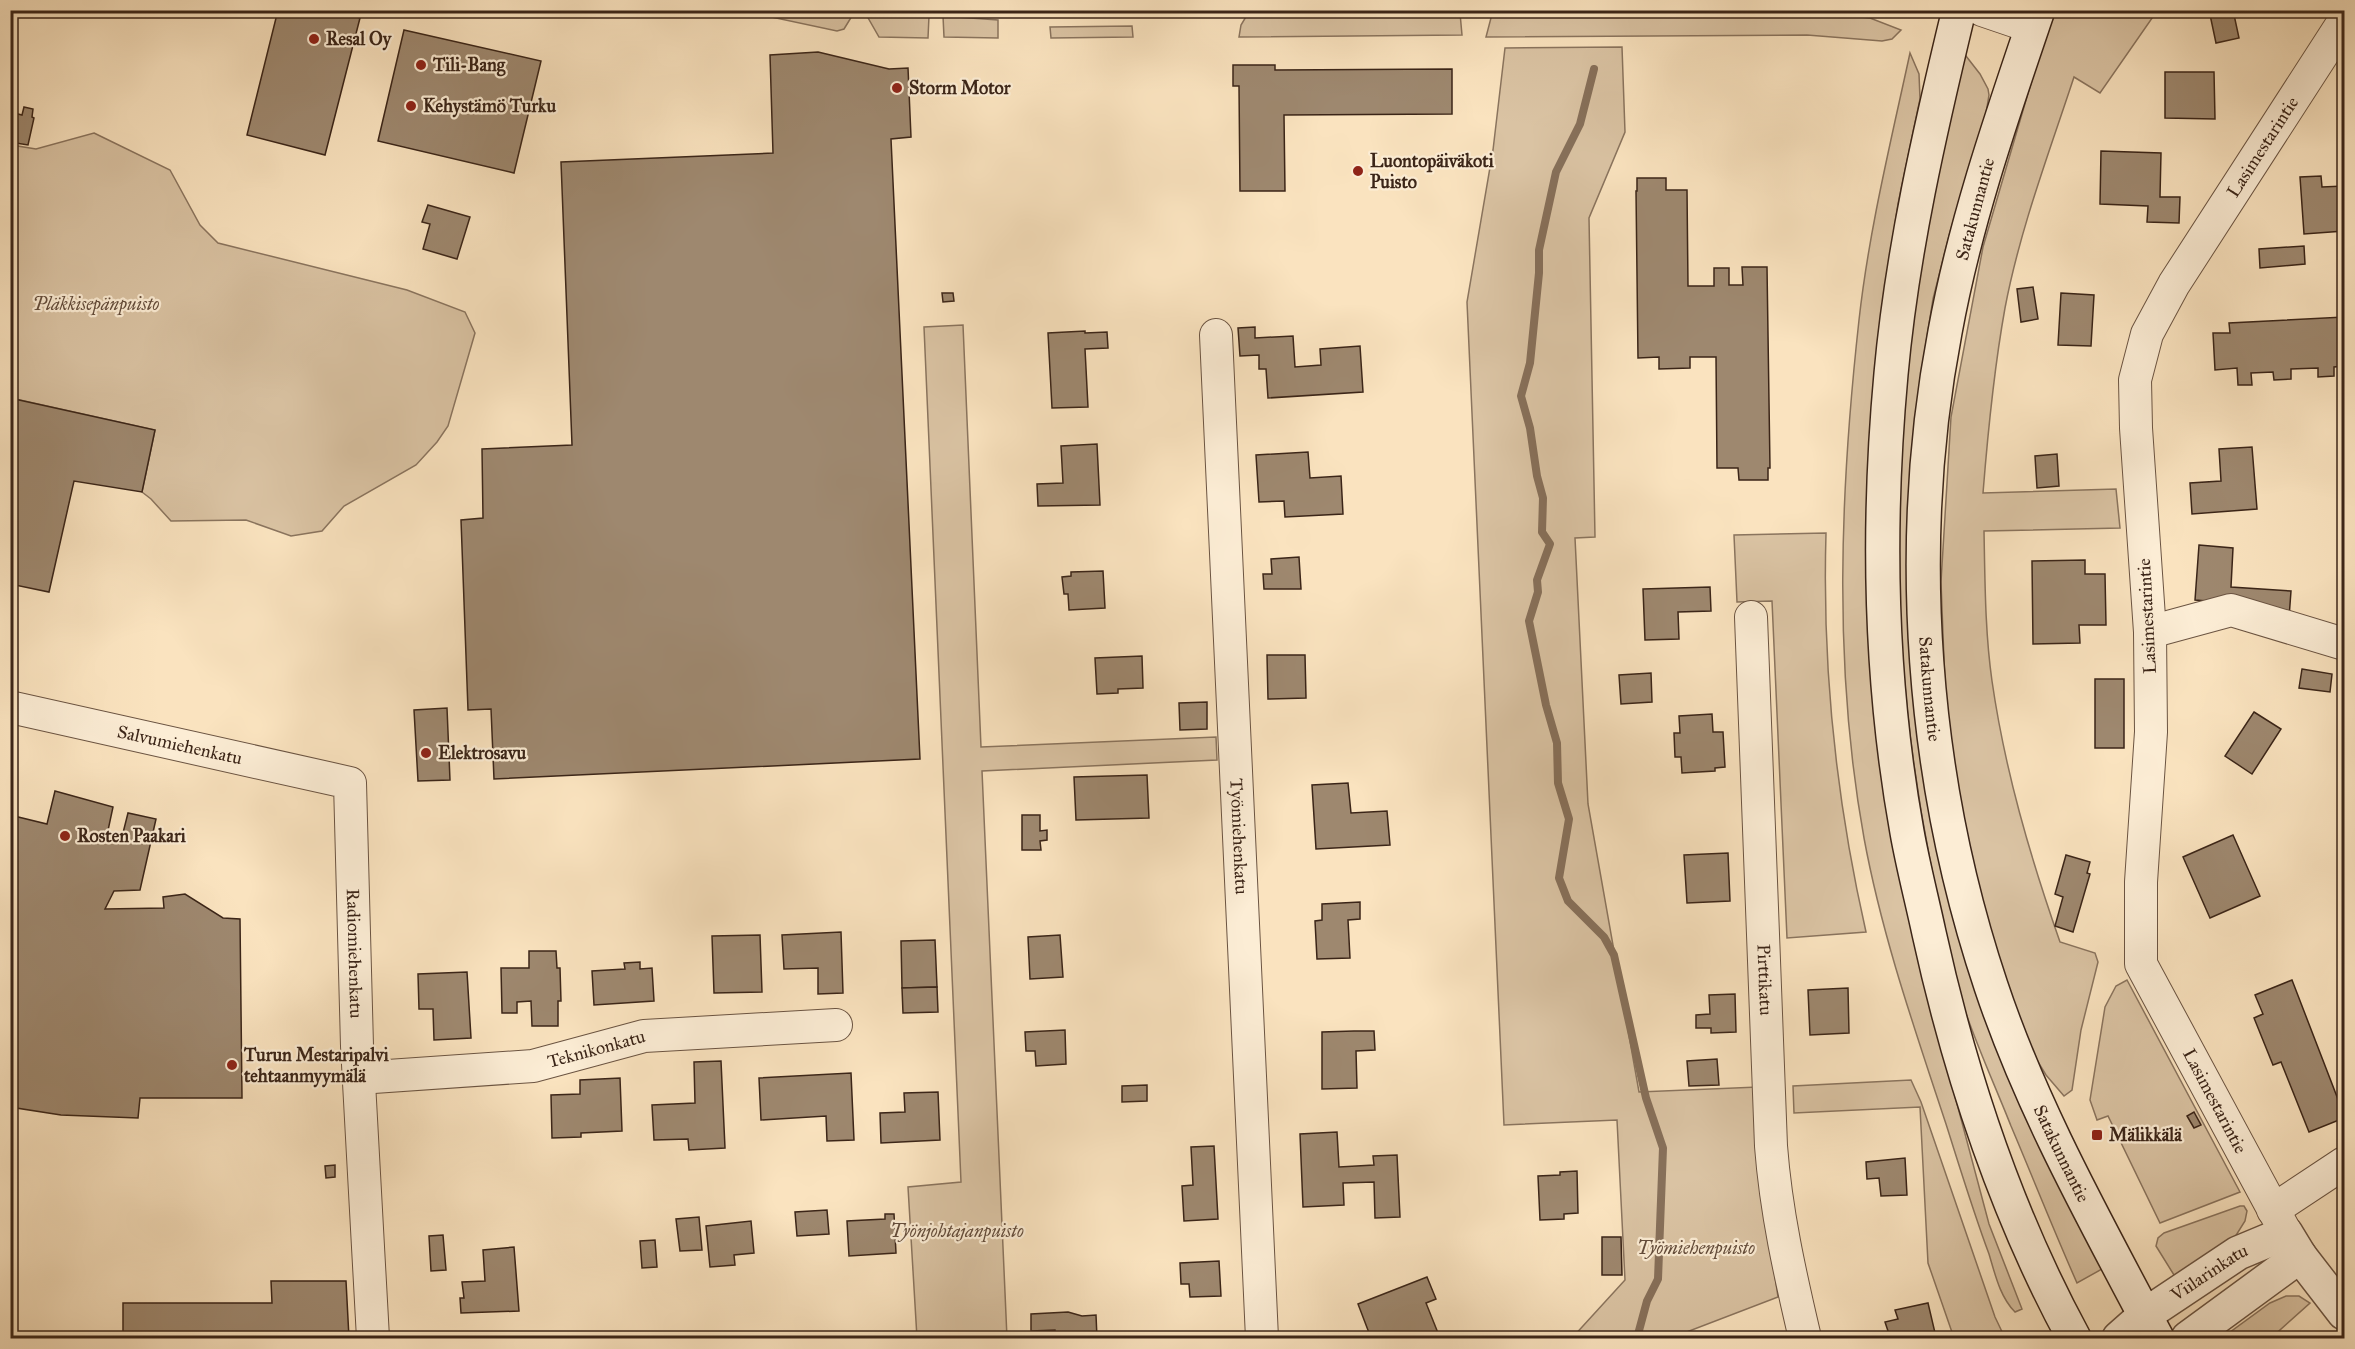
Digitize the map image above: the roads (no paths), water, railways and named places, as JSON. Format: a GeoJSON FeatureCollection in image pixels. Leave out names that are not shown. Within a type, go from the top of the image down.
{"type":"FeatureCollection","features":[{"type":"Feature","properties":{"kind":"main road"},"geometry":{"type":"LineString","coordinates":[[1959,10],[1935,109],[1900,290],[1891,374],[1884,471],[1882,555],[1891,712],[1907,832],[1942,995],[1979,1120],[2015,1216],[2054,1302],[2074,1338]]}},
{"type":"Feature","properties":{"kind":"main road","name":"Satakunnantie"},"geometry":{"type":"LineString","coordinates":[[2035,19],[1993,146],[1959,268],[1938,376],[1928,462],[1925,530],[1927,647],[1931,708],[1948,823],[1967,907],[1992,988],[2041,1111],[2151,1327]]}},
{"type":"Feature","properties":{"kind":"main road"},"geometry":{"type":"LineString","coordinates":[[2286,1233],[2344,1313]]}},
{"type":"Feature","properties":{"kind":"main road","name":"Viilarinkatu"},"geometry":{"type":"LineString","coordinates":[[2120,1338],[2151,1327],[2238,1253],[2286,1233]]}},
{"type":"Feature","properties":{"kind":"main road","name":"Viilarinkatu"},"geometry":{"type":"LineString","coordinates":[[2188,1338],[2286,1233]]}},
{"type":"Feature","properties":{"kind":"street"},"geometry":{"type":"LineString","coordinates":[[1982,10],[2035,19]]}},
{"type":"Feature","properties":{"kind":"street","name":"Lasimestarintie"},"geometry":{"type":"LineString","coordinates":[[2286,1233],[2141,964],[2140,882],[2151,732],[2150,632],[2136,428],[2135,380],[2147,334],[2174,284],[2344,21]]}},
{"type":"Feature","properties":{"kind":"street","name":"Työmiehenkatu"},"geometry":{"type":"LineString","coordinates":[[1216,335],[1262,1338]]}},
{"type":"Feature","properties":{"kind":"street"},"geometry":{"type":"LineString","coordinates":[[2150,632],[2231,610],[2344,644]]}},
{"type":"Feature","properties":{"kind":"street","name":"Pirttikatu"},"geometry":{"type":"LineString","coordinates":[[1751,616],[1771,1146],[1775,1196],[1782,1237],[1805,1338]]}},
{"type":"Feature","properties":{"kind":"street","name":"Salvumiehenkatu"},"geometry":{"type":"LineString","coordinates":[[10,707],[350,783]]}},
{"type":"Feature","properties":{"kind":"street","name":"Radiomiehenkatu"},"geometry":{"type":"LineString","coordinates":[[350,783],[353,936],[373,1338]]}},
{"type":"Feature","properties":{"kind":"street","name":"Teknikonkatu"},"geometry":{"type":"LineString","coordinates":[[359,1078],[532,1066],[644,1036],[836,1025]]}},
{"type":"Feature","properties":{"kind":"street"},"geometry":{"type":"LineString","coordinates":[[2286,1233],[2344,1163]]}},
{"type":"Feature","properties":{"kind":"waterway"},"geometry":{"type":"LineString","coordinates":[[1594,69],[1580,124],[1556,172],[1539,250],[1539,273],[1530,363],[1521,396],[1530,428],[1537,476],[1543,498],[1542,532],[1550,544],[1537,580],[1538,592],[1529,621],[1546,705],[1557,743],[1558,783],[1569,819],[1559,878],[1568,901],[1604,937],[1614,955],[1646,1098],[1663,1148],[1658,1279],[1647,1301],[1637,1338]]}},
{"type":"Feature","properties":{"kind":"place","name":"Resal Oy"},"geometry":{"type":"Point","coordinates":[314,39]}},
{"type":"Feature","properties":{"kind":"place","name":"Tili-Bang"},"geometry":{"type":"Point","coordinates":[421,65]}},
{"type":"Feature","properties":{"kind":"place","name":"Storm Motor"},"geometry":{"type":"Point","coordinates":[897,88]}},
{"type":"Feature","properties":{"kind":"place","name":"Kehystämö Turku"},"geometry":{"type":"Point","coordinates":[411,106]}},
{"type":"Feature","properties":{"kind":"place","name":"Luontopäiväkoti Puisto"},"geometry":{"type":"Point","coordinates":[1358,171]}},
{"type":"Feature","properties":{"kind":"place","name":"Elektrosavu"},"geometry":{"type":"Point","coordinates":[426,753]}},
{"type":"Feature","properties":{"kind":"place","name":"Rosten Paakari"},"geometry":{"type":"Point","coordinates":[65,836]}},
{"type":"Feature","properties":{"kind":"place","name":"Turun Mestaripalvi tehtaanmyymälä"},"geometry":{"type":"Point","coordinates":[232,1065]}},
{"type":"Feature","properties":{"kind":"place","name":"Mälikkälä"},"geometry":{"type":"Point","coordinates":[2097,1135]}},
{"type":"Feature","properties":{"kind":"park label","name":"Pläkkisepänpuisto"},"geometry":{"type":"Point","coordinates":[96,304]}},
{"type":"Feature","properties":{"kind":"park label","name":"Työnjohtajanpuisto"},"geometry":{"type":"Point","coordinates":[957,1231]}},
{"type":"Feature","properties":{"kind":"park label","name":"Työmiehenpuisto"},"geometry":{"type":"Point","coordinates":[1696,1248]}}]}
